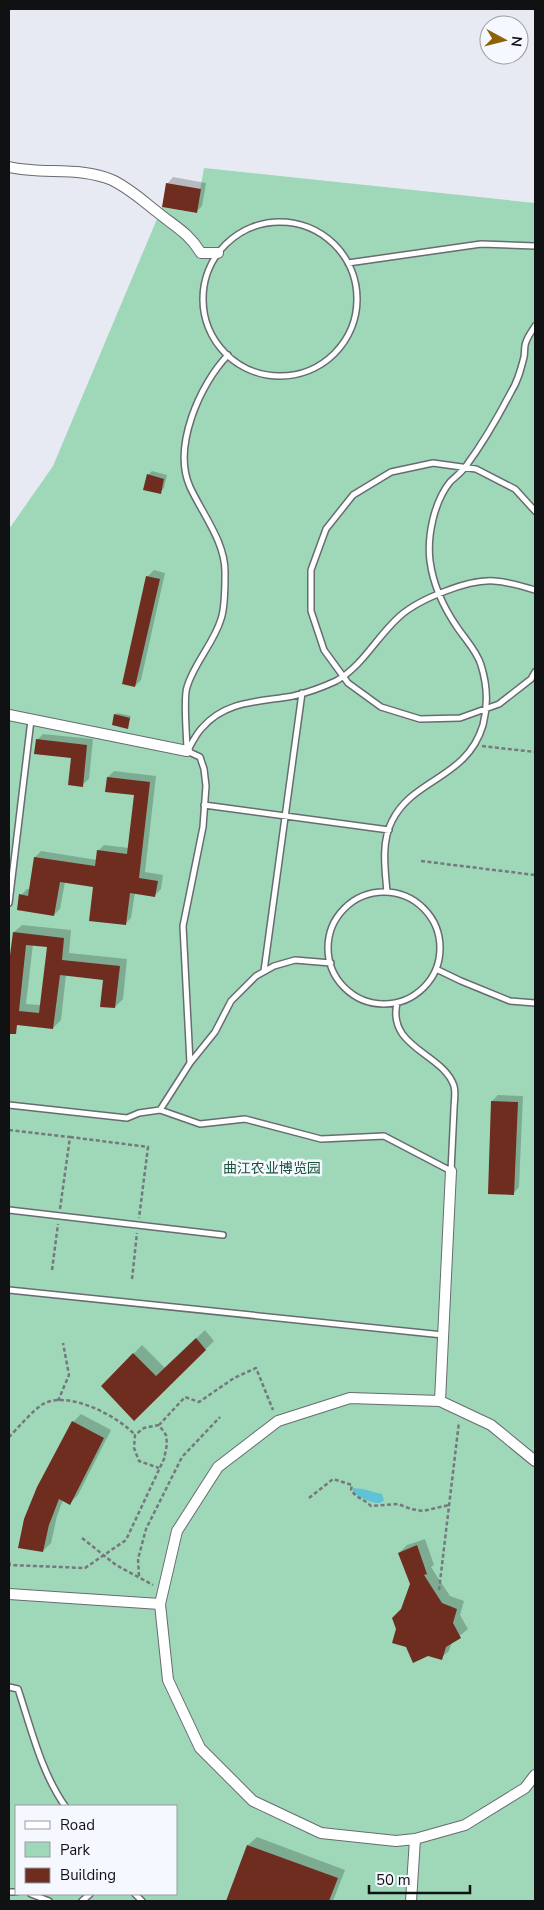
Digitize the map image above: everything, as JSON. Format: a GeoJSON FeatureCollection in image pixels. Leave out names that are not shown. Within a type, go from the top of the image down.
{"type":"FeatureCollection","features":[{"type":"Feature","properties":{"kind":"street"},"geometry":{"type":"LineString","coordinates":[[9,167],[21,170],[83,173],[110,180],[130,190],[182,229],[194,242],[200,253],[218,253]]}},
{"type":"Feature","properties":{"kind":"street"},"geometry":{"type":"LineString","coordinates":[[9,715],[187,752]]}},
{"type":"Feature","properties":{"kind":"street"},"geometry":{"type":"LineString","coordinates":[[440,1401],[451,1171]]}},
{"type":"Feature","properties":{"kind":"street"},"geometry":{"type":"LineString","coordinates":[[535,1461],[491,1425],[440,1401],[350,1398],[278,1421],[218,1467],[177,1531],[160,1604],[168,1680],[200,1748],[253,1801],[322,1833],[396,1841],[415,1839],[465,1824],[525,1788],[535,1776]]}},
{"type":"Feature","properties":{"kind":"street"},"geometry":{"type":"LineString","coordinates":[[9,1594],[160,1604]]}},
{"type":"Feature","properties":{"kind":"street"},"geometry":{"type":"LineString","coordinates":[[411,1901],[415,1839]]}},
{"type":"Feature","properties":{"kind":"lane"},"geometry":{"type":"LineString","coordinates":[[286,222],[311,228],[333,242],[348,263],[356,287],[356,312],[348,336],[332,356],[310,370],[286,376],[261,374],[238,364],[219,346],[207,324],[203,300],[207,275],[218,253],[237,235],[260,224],[286,222]]}},
{"type":"Feature","properties":{"kind":"lane"},"geometry":{"type":"LineString","coordinates":[[348,263],[481,244],[535,246]]}},
{"type":"Feature","properties":{"kind":"lane"},"geometry":{"type":"LineString","coordinates":[[387,892],[384,858],[391,822],[400,806],[413,794],[450,771],[465,758],[474,745],[483,724],[486,709],[486,686],[481,664],[447,611],[439,594],[430,561],[434,514],[450,483],[465,468],[512,391],[521,371],[526,342],[535,326]]}},
{"type":"Feature","properties":{"kind":"lane"},"geometry":{"type":"LineString","coordinates":[[187,752],[186,688],[222,619],[225,574],[224,557],[189,484],[185,467],[185,445],[190,425],[207,383],[216,368],[228,355]]}},
{"type":"Feature","properties":{"kind":"lane"},"geometry":{"type":"LineString","coordinates":[[535,512],[515,490],[476,469],[433,463],[390,472],[353,495],[326,529],[311,570],[311,611],[324,650],[348,683],[381,707],[420,719],[460,718],[499,704],[531,679],[535,672]]}},
{"type":"Feature","properties":{"kind":"lane"},"geometry":{"type":"LineString","coordinates":[[187,752],[201,728],[229,708],[246,702],[302,693],[334,682],[368,654],[400,616],[439,594],[464,586],[492,581],[535,590]]}},
{"type":"Feature","properties":{"kind":"lane"},"geometry":{"type":"LineString","coordinates":[[264,971],[302,693]]}},
{"type":"Feature","properties":{"kind":"lane"},"geometry":{"type":"LineString","coordinates":[[9,903],[31,720]]}},
{"type":"Feature","properties":{"kind":"lane"},"geometry":{"type":"LineString","coordinates":[[187,752],[200,758],[206,786],[203,827],[183,926],[190,1063]]}},
{"type":"Feature","properties":{"kind":"lane"},"geometry":{"type":"LineString","coordinates":[[204,805],[389,830]]}},
{"type":"Feature","properties":{"kind":"lane"},"geometry":{"type":"LineString","coordinates":[[387,892],[404,895],[420,904],[432,917],[438,934],[440,952],[436,969],[427,984],[413,996],[397,1002],[379,1004],[360,999],[345,988],[334,972],[331,963],[329,954],[330,934],[338,917],[351,903],[368,894],[387,892]]}},
{"type":"Feature","properties":{"kind":"lane"},"geometry":{"type":"LineString","coordinates":[[160,1110],[190,1063],[215,1032],[231,1001],[256,976],[274,966],[295,960],[331,963]]}},
{"type":"Feature","properties":{"kind":"lane"},"geometry":{"type":"LineString","coordinates":[[436,969],[510,1001],[535,1003]]}},
{"type":"Feature","properties":{"kind":"lane"},"geometry":{"type":"LineString","coordinates":[[9,1105],[127,1118],[139,1113],[160,1110],[200,1124],[245,1119],[321,1140],[384,1136],[451,1171],[455,1088],[449,1075],[406,1039],[398,1025],[395,1011],[397,1002]]}},
{"type":"Feature","properties":{"kind":"lane"},"geometry":{"type":"LineString","coordinates":[[9,1210],[223,1235]]}},
{"type":"Feature","properties":{"kind":"lane"},"geometry":{"type":"LineString","coordinates":[[9,1290],[443,1335]]}},
{"type":"Feature","properties":{"kind":"lane"},"geometry":{"type":"LineString","coordinates":[[9,1687],[18,1689],[30,1730],[47,1773],[63,1805]]}},
{"type":"Feature","properties":{"kind":"lane"},"geometry":{"type":"LineString","coordinates":[[34,1895],[49,1901]]}},
{"type":"Feature","properties":{"kind":"path"},"geometry":{"type":"LineString","coordinates":[[474,745],[535,752]]}},
{"type":"Feature","properties":{"kind":"path"},"geometry":{"type":"LineString","coordinates":[[421,861],[535,875]]}},
{"type":"Feature","properties":{"kind":"path"},"geometry":{"type":"LineString","coordinates":[[9,1130],[148,1146],[132,1279]]}},
{"type":"Feature","properties":{"kind":"path"},"geometry":{"type":"LineString","coordinates":[[52,1270],[70,1138]]}},
{"type":"Feature","properties":{"kind":"path"},"geometry":{"type":"LineString","coordinates":[[58,1401],[69,1375],[62,1343]]}},
{"type":"Feature","properties":{"kind":"path"},"geometry":{"type":"LineString","coordinates":[[135,1435],[144,1428],[159,1426],[185,1397],[199,1402],[234,1378],[256,1368],[278,1421]]}},
{"type":"Feature","properties":{"kind":"path"},"geometry":{"type":"LineString","coordinates":[[9,1437],[43,1404],[58,1401],[92,1406],[125,1424],[135,1435],[134,1448],[139,1461],[159,1468]]}},
{"type":"Feature","properties":{"kind":"path"},"geometry":{"type":"LineString","coordinates":[[438,1590],[460,1411]]}},
{"type":"Feature","properties":{"kind":"path"},"geometry":{"type":"LineString","coordinates":[[139,1576],[138,1559],[146,1530],[182,1457],[220,1417]]}},
{"type":"Feature","properties":{"kind":"path"},"geometry":{"type":"LineString","coordinates":[[9,1562],[10,1565],[84,1568],[126,1540],[164,1459],[167,1444],[166,1435],[159,1426]]}},
{"type":"Feature","properties":{"kind":"path"},"geometry":{"type":"LineString","coordinates":[[309,1498],[333,1479],[352,1485],[351,1490],[354,1496],[371,1506],[398,1504],[423,1511],[449,1505]]}},
{"type":"Feature","properties":{"kind":"path"},"geometry":{"type":"LineString","coordinates":[[82,1538],[116,1565],[139,1576],[163,1591]]}},
{"type":"Feature","properties":{"kind":"green space","name":"曲江农业博览园"},"geometry":{"type":"Polygon","coordinates":[[[204,168],[535,203],[535,1901],[9,1901],[9,529],[53,466],[162,207],[196,213],[204,168]]]}},
{"type":"Feature","properties":{"kind":"water"},"geometry":{"type":"Polygon","coordinates":[[[353,1488],[382,1494],[384,1500],[377,1503],[362,1498],[353,1492],[353,1488]]]}},
{"type":"Feature","properties":{"kind":"building"},"geometry":{"type":"Polygon","coordinates":[[[166,183],[201,189],[197,213],[162,207],[166,183]]]}},
{"type":"Feature","properties":{"kind":"building"},"geometry":{"type":"Polygon","coordinates":[[[147,474],[164,479],[161,494],[143,490],[147,474]]]}},
{"type":"Feature","properties":{"kind":"building"},"geometry":{"type":"Polygon","coordinates":[[[146,576],[160,579],[135,687],[122,684],[146,576]]]}},
{"type":"Feature","properties":{"kind":"building"},"geometry":{"type":"Polygon","coordinates":[[[114,714],[130,718],[128,729],[112,725],[114,714]]]}},
{"type":"Feature","properties":{"kind":"building"},"geometry":{"type":"Polygon","coordinates":[[[36,739],[87,745],[83,787],[68,785],[71,758],[34,754],[36,739]]]}},
{"type":"Feature","properties":{"kind":"building"},"geometry":{"type":"Polygon","coordinates":[[[107,777],[150,782],[139,878],[158,881],[155,897],[130,893],[126,925],[89,921],[93,887],[60,882],[54,916],[17,910],[19,894],[28,896],[34,857],[95,866],[97,850],[127,854],[134,795],[105,792],[107,777]]]}},
{"type":"Feature","properties":{"kind":"building"},"geometry":{"type":"Polygon","coordinates":[[[13,932],[64,938],[62,960],[120,966],[115,1008],[100,1007],[103,980],[60,975],[53,1029],[17,1025],[16,1034],[9,1034],[9,963],[13,932]],[[26,945],[19,1011],[39,1013],[47,947],[26,945]]]}},
{"type":"Feature","properties":{"kind":"building"},"geometry":{"type":"Polygon","coordinates":[[[491,1101],[518,1102],[514,1195],[488,1194],[491,1101]]]}},
{"type":"Feature","properties":{"kind":"building"},"geometry":{"type":"Polygon","coordinates":[[[196,1338],[206,1350],[134,1421],[101,1386],[133,1353],[156,1376],[196,1338]]]}},
{"type":"Feature","properties":{"kind":"building"},"geometry":{"type":"Polygon","coordinates":[[[72,1421],[104,1438],[70,1505],[59,1499],[49,1525],[43,1552],[18,1548],[24,1519],[37,1487],[72,1421]]]}},
{"type":"Feature","properties":{"kind":"building"},"geometry":{"type":"Polygon","coordinates":[[[417,1545],[427,1574],[424,1575],[442,1603],[457,1609],[453,1623],[461,1638],[446,1647],[442,1660],[428,1656],[413,1663],[406,1647],[392,1643],[396,1629],[392,1618],[401,1609],[410,1584],[398,1553],[417,1545]]]}},
{"type":"Feature","properties":{"kind":"building"},"geometry":{"type":"Polygon","coordinates":[[[247,1845],[338,1878],[329,1901],[226,1901],[247,1845]]]}}]}
